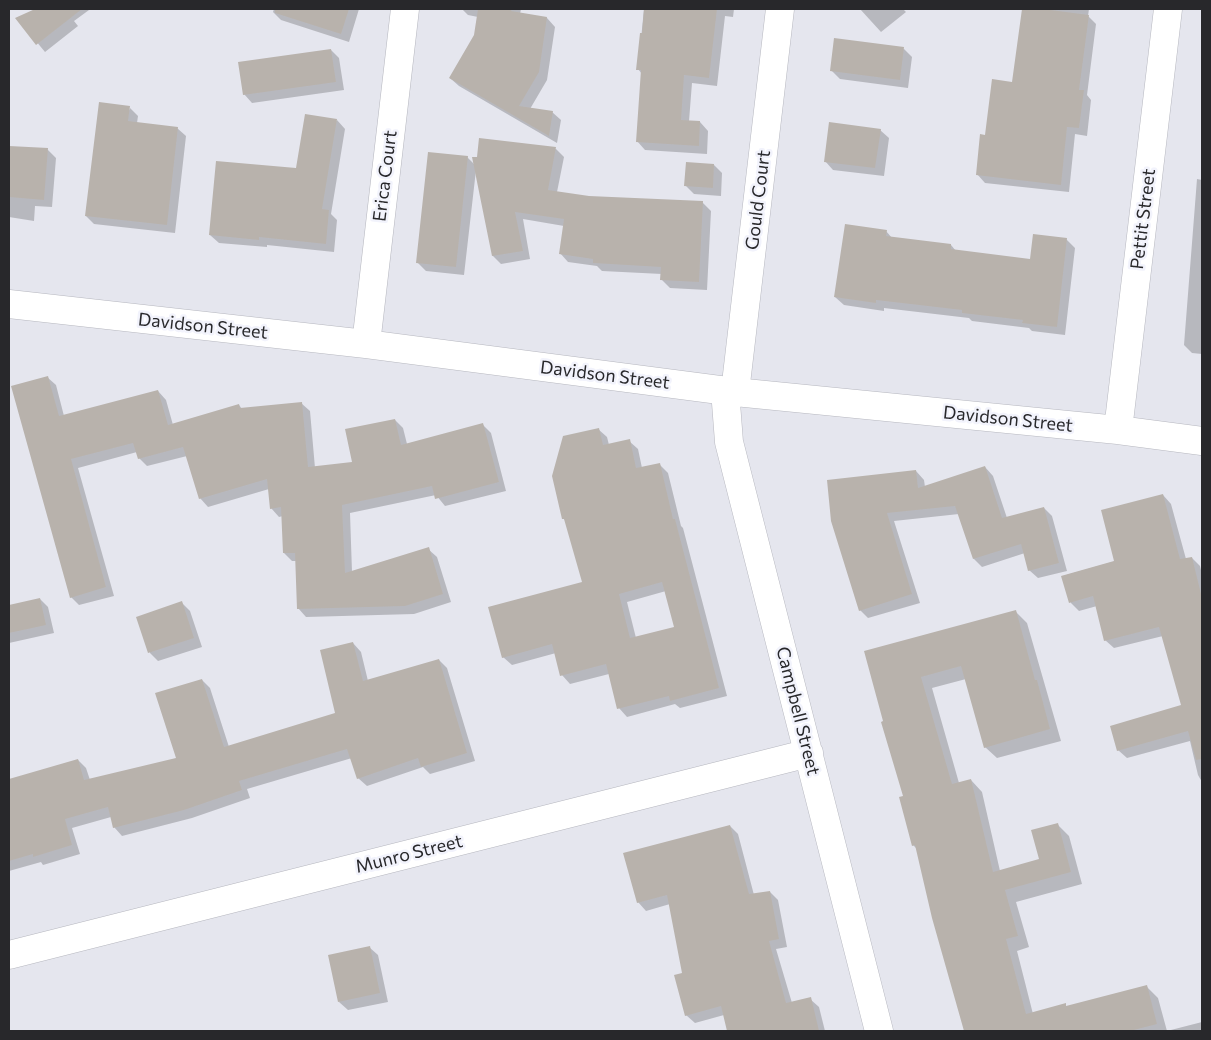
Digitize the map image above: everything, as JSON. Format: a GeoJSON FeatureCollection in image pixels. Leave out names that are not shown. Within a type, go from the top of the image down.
{"type":"FeatureCollection","features":[{"type":"Feature","properties":{"kind":"street","name":"Erica Court"},"geometry":{"type":"LineString","coordinates":[[366,344],[405,9]]}},
{"type":"Feature","properties":{"kind":"street","name":"Gould Court"},"geometry":{"type":"LineString","coordinates":[[730,391],[780,9]]}},
{"type":"Feature","properties":{"kind":"street","name":"Pettit Street"},"geometry":{"type":"LineString","coordinates":[[1118,430],[1168,9]]}},
{"type":"Feature","properties":{"kind":"street","name":"Davidson Street"},"geometry":{"type":"LineString","coordinates":[[9,304],[366,344],[730,391],[1118,430],[1202,441]]}},
{"type":"Feature","properties":{"kind":"street","name":"Campbell Street"},"geometry":{"type":"LineString","coordinates":[[730,391],[729,442],[878,1031]]}},
{"type":"Feature","properties":{"kind":"street","name":"Munro Street"},"geometry":{"type":"LineString","coordinates":[[9,955],[809,753]]}},
{"type":"Feature","properties":{"kind":"building"},"geometry":{"type":"Polygon","coordinates":[[[35,9],[82,9],[36,45],[15,18],[35,9]]]}},
{"type":"Feature","properties":{"kind":"building"},"geometry":{"type":"Polygon","coordinates":[[[275,9],[349,9],[341,34],[275,13],[275,9]]]}},
{"type":"Feature","properties":{"kind":"building"},"geometry":{"type":"Polygon","coordinates":[[[478,9],[512,9],[511,11],[547,17],[539,72],[519,106],[553,111],[549,136],[449,78],[474,35],[478,9]]]}},
{"type":"Feature","properties":{"kind":"building"},"geometry":{"type":"Polygon","coordinates":[[[644,9],[717,9],[709,78],[684,75],[681,120],[700,121],[699,146],[636,142],[641,70],[636,70],[644,9]]]}},
{"type":"Feature","properties":{"kind":"building"},"geometry":{"type":"Polygon","coordinates":[[[1022,9],[1043,9],[1089,15],[1079,90],[1084,90],[1079,128],[1067,127],[1061,185],[976,175],[980,134],[985,135],[992,79],[1012,82],[1022,9]]]}},
{"type":"Feature","properties":{"kind":"building"},"geometry":{"type":"Polygon","coordinates":[[[834,38],[904,47],[900,80],[830,71],[834,38]]]}},
{"type":"Feature","properties":{"kind":"building"},"geometry":{"type":"Polygon","coordinates":[[[331,49],[336,82],[243,95],[238,62],[331,49]]]}},
{"type":"Feature","properties":{"kind":"building"},"geometry":{"type":"Polygon","coordinates":[[[99,102],[130,106],[128,121],[178,127],[167,225],[85,216],[99,102]]]}},
{"type":"Feature","properties":{"kind":"building"},"geometry":{"type":"Polygon","coordinates":[[[305,114],[337,119],[322,209],[329,210],[326,244],[259,237],[259,240],[209,235],[216,161],[296,168],[305,114]]]}},
{"type":"Feature","properties":{"kind":"building"},"geometry":{"type":"Polygon","coordinates":[[[829,122],[881,129],[875,168],[824,162],[829,122]]]}},
{"type":"Feature","properties":{"kind":"building"},"geometry":{"type":"Polygon","coordinates":[[[479,138],[556,147],[548,190],[589,196],[703,201],[699,282],[660,280],[661,267],[593,263],[593,259],[559,254],[564,219],[515,212],[523,251],[492,256],[472,157],[477,157],[479,138]]]}},
{"type":"Feature","properties":{"kind":"building"},"geometry":{"type":"Polygon","coordinates":[[[9,146],[48,148],[44,200],[9,197],[9,146]]]}},
{"type":"Feature","properties":{"kind":"building"},"geometry":{"type":"Polygon","coordinates":[[[428,152],[468,156],[456,267],[416,263],[428,152]]]}},
{"type":"Feature","properties":{"kind":"building"},"geometry":{"type":"Polygon","coordinates":[[[686,162],[714,164],[713,188],[684,186],[686,162]]]}},
{"type":"Feature","properties":{"kind":"building"},"geometry":{"type":"Polygon","coordinates":[[[845,224],[887,230],[886,236],[951,244],[951,249],[1030,259],[1033,234],[1067,238],[1057,327],[1022,323],[1023,320],[962,313],[962,310],[876,300],[876,303],[834,297],[845,224]]]}},
{"type":"Feature","properties":{"kind":"building"},"geometry":{"type":"Polygon","coordinates":[[[48,376],[59,416],[158,390],[168,425],[239,404],[240,408],[302,402],[308,467],[352,462],[345,429],[395,419],[401,445],[483,423],[499,482],[435,499],[432,486],[342,505],[345,573],[429,547],[443,594],[405,606],[297,609],[295,553],[283,553],[281,507],[270,509],[267,479],[199,499],[183,447],[138,459],[133,443],[71,459],[106,587],[70,598],[11,386],[48,376]]]}},
{"type":"Feature","properties":{"kind":"building"},"geometry":{"type":"Polygon","coordinates":[[[599,428],[603,445],[630,439],[636,468],[660,463],[673,519],[675,519],[719,688],[670,701],[669,696],[617,709],[606,664],[560,676],[552,644],[502,658],[488,607],[582,582],[564,519],[562,519],[552,476],[563,436],[599,428]],[[662,582],[619,594],[630,638],[674,627],[662,582]]]}},
{"type":"Feature","properties":{"kind":"building"},"geometry":{"type":"Polygon","coordinates":[[[985,466],[1002,518],[1044,507],[1059,563],[1028,571],[1021,544],[973,559],[955,506],[887,513],[912,594],[859,611],[831,521],[827,480],[916,470],[918,488],[985,466]]]}},
{"type":"Feature","properties":{"kind":"building"},"geometry":{"type":"Polygon","coordinates":[[[1163,494],[1180,559],[1192,557],[1202,598],[1202,759],[1196,760],[1188,731],[1117,751],[1110,726],[1181,705],[1159,627],[1104,641],[1093,596],[1069,603],[1061,576],[1114,561],[1101,510],[1163,494]]]}},
{"type":"Feature","properties":{"kind":"building"},"geometry":{"type":"Polygon","coordinates":[[[40,598],[46,625],[9,633],[9,605],[40,598]]]}},
{"type":"Feature","properties":{"kind":"building"},"geometry":{"type":"Polygon","coordinates":[[[182,601],[194,638],[148,653],[136,617],[182,601]]]}},
{"type":"Feature","properties":{"kind":"building"},"geometry":{"type":"Polygon","coordinates":[[[1016,610],[1050,729],[984,748],[961,666],[921,677],[952,784],[971,779],[993,872],[1039,859],[1031,830],[1058,823],[1071,872],[1005,890],[1018,936],[1006,939],[1026,1014],[1066,1003],[1066,1006],[1147,985],[1157,1024],[1130,1031],[964,1031],[932,918],[915,845],[912,846],[899,797],[903,796],[881,722],[883,721],[864,651],[1016,610]]]}},
{"type":"Feature","properties":{"kind":"building"},"geometry":{"type":"Polygon","coordinates":[[[353,642],[363,681],[439,659],[467,753],[421,767],[418,758],[357,779],[347,749],[239,781],[242,790],[184,810],[113,828],[108,807],[65,819],[72,845],[33,857],[33,854],[9,861],[9,779],[78,759],[84,780],[176,758],[155,693],[202,679],[224,747],[335,713],[320,650],[353,642]]]}},
{"type":"Feature","properties":{"kind":"building"},"geometry":{"type":"Polygon","coordinates":[[[730,825],[749,894],[770,891],[779,939],[769,941],[786,1003],[811,997],[819,1031],[727,1031],[721,1006],[685,1016],[674,975],[682,973],[667,895],[637,903],[623,853],[730,825]]]}},
{"type":"Feature","properties":{"kind":"building"},"geometry":{"type":"Polygon","coordinates":[[[370,946],[380,993],[338,1002],[328,955],[370,946]]]}}]}
